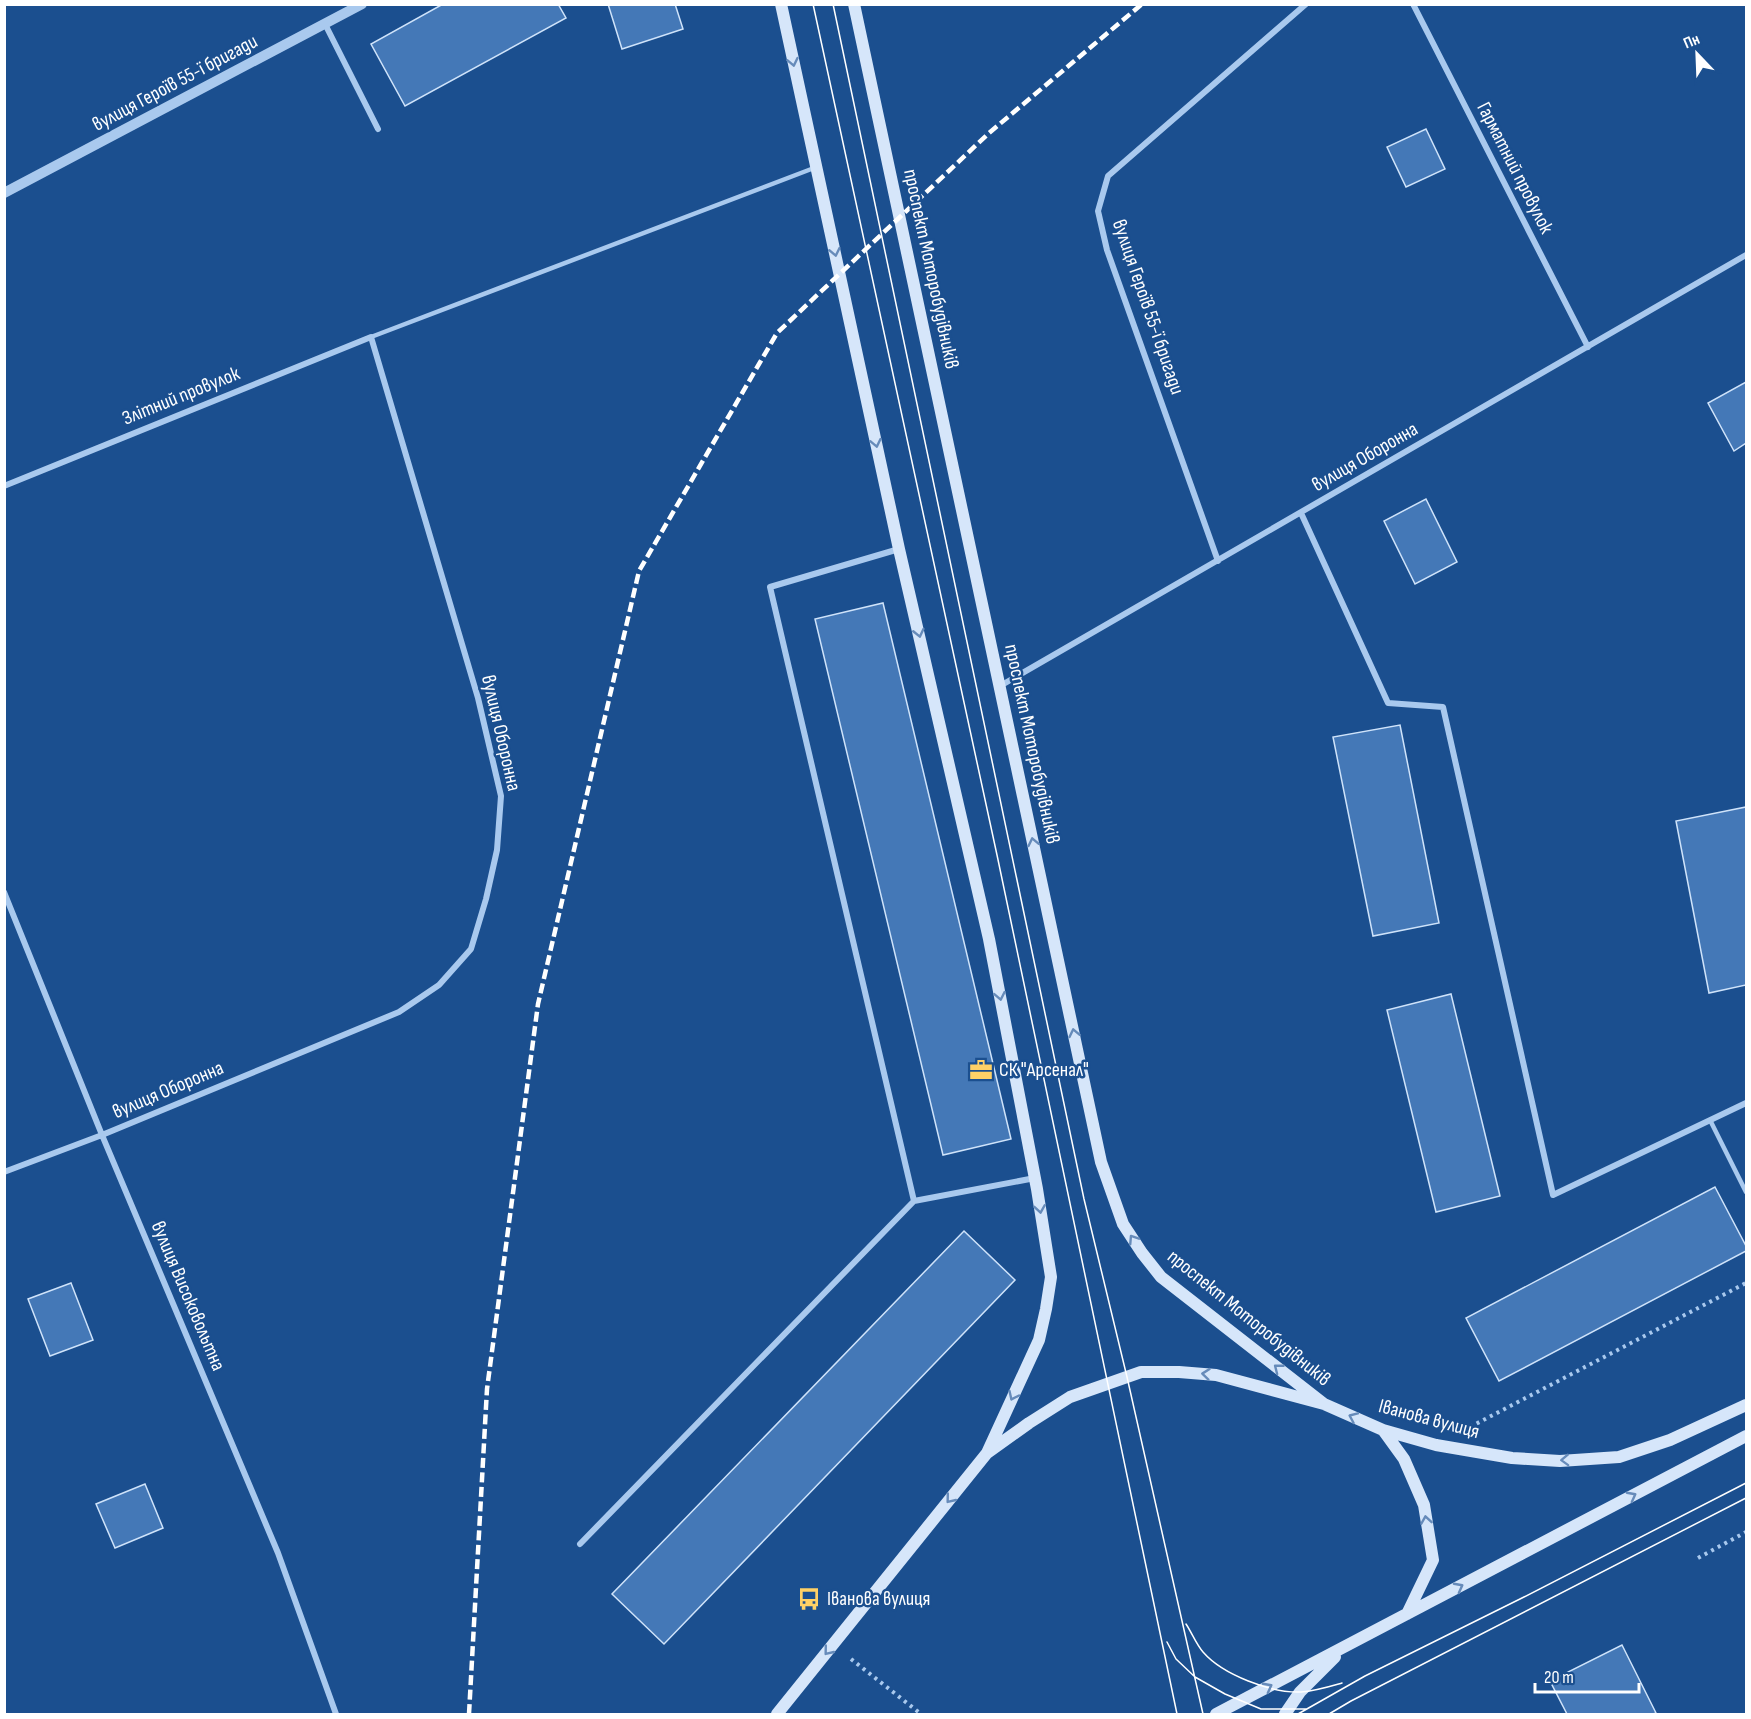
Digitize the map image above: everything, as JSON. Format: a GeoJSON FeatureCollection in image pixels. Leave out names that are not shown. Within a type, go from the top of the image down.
{"type":"FeatureCollection","features":[{"type":"Feature","properties":{"kind":"main road"},"geometry":{"type":"LineString","coordinates":[[781,4],[899,549],[989,939],[1035,1178],[1051,1277],[1039,1340],[987,1453]]}},
{"type":"Feature","properties":{"kind":"main road","name":"проспект Моторобудівників"},"geometry":{"type":"LineString","coordinates":[[854,4],[1101,1162],[1123,1224],[1161,1277],[1324,1404]]}},
{"type":"Feature","properties":{"kind":"main road","name":"Іванова вулиця"},"geometry":{"type":"LineString","coordinates":[[777,1714],[987,1453],[1070,1397],[1141,1372],[1179,1372],[1216,1376],[1324,1404],[1383,1430],[1436,1445],[1512,1458],[1560,1461],[1619,1457],[1670,1440],[1746,1405]]}},
{"type":"Feature","properties":{"kind":"main road"},"geometry":{"type":"LineString","coordinates":[[1383,1430],[1404,1459],[1424,1505],[1432,1560],[1407,1614]]}},
{"type":"Feature","properties":{"kind":"main road"},"geometry":{"type":"LineString","coordinates":[[1216,1714],[1746,1436]]}},
{"type":"Feature","properties":{"kind":"main road"},"geometry":{"type":"LineString","coordinates":[[1285,1714],[1300,1692],[1346,1646]]}},
{"type":"Feature","properties":{"kind":"street","name":"вулиця Героїв 55-ї бригади"},"geometry":{"type":"LineString","coordinates":[[4,193],[362,4]]}},
{"type":"Feature","properties":{"kind":"street","name":"вулиця Героїв 55-ї бригади"},"geometry":{"type":"LineString","coordinates":[[1218,561],[1107,250],[1098,210],[1108,176],[1306,4]]}},
{"type":"Feature","properties":{"kind":"street","name":"Гарматний провулок"},"geometry":{"type":"LineString","coordinates":[[1413,4],[1588,347]]}},
{"type":"Feature","properties":{"kind":"street"},"geometry":{"type":"LineString","coordinates":[[325,24],[378,129]]}},
{"type":"Feature","properties":{"kind":"street","name":"вулиця Оборонна"},"geometry":{"type":"LineString","coordinates":[[1000,686],[1746,255]]}},
{"type":"Feature","properties":{"kind":"street","name":"вулиця Оборонна"},"geometry":{"type":"LineString","coordinates":[[4,1172],[102,1135],[399,1011],[439,985],[471,949],[486,899],[497,850],[501,796],[478,698],[371,337]]}},
{"type":"Feature","properties":{"kind":"street","name":"Злітний провулок"},"geometry":{"type":"LineString","coordinates":[[4,486],[371,337]]}},
{"type":"Feature","properties":{"kind":"street"},"geometry":{"type":"LineString","coordinates":[[1301,513],[1388,702],[1443,707],[1553,1195],[1746,1102]]}},
{"type":"Feature","properties":{"kind":"street"},"geometry":{"type":"LineString","coordinates":[[899,549],[770,587],[914,1201]]}},
{"type":"Feature","properties":{"kind":"street","name":"вулиця Високовольтна"},"geometry":{"type":"LineString","coordinates":[[4,892],[102,1135],[278,1553],[336,1714]]}},
{"type":"Feature","properties":{"kind":"street"},"geometry":{"type":"LineString","coordinates":[[580,1544],[914,1201],[1035,1178]]}},
{"type":"Feature","properties":{"kind":"lane"},"geometry":{"type":"LineString","coordinates":[[371,337],[817,167]]}},
{"type":"Feature","properties":{"kind":"lane"},"geometry":{"type":"LineString","coordinates":[[1710,1120],[1746,1192]]}},
{"type":"Feature","properties":{"kind":"path"},"geometry":{"type":"LineString","coordinates":[[1436,1445],[1746,1283]]}},
{"type":"Feature","properties":{"kind":"path"},"geometry":{"type":"LineString","coordinates":[[1698,1558],[1746,1532]]}},
{"type":"Feature","properties":{"kind":"path"},"geometry":{"type":"LineString","coordinates":[[833,1645],[921,1714]]}},
{"type":"Feature","properties":{"kind":"building"},"geometry":{"type":"Polygon","coordinates":[[[443,4],[558,4],[566,18],[405,106],[371,44],[443,4]]]}},
{"type":"Feature","properties":{"kind":"building"},"geometry":{"type":"Polygon","coordinates":[[[608,4],[675,4],[683,29],[622,49],[608,4]]]}},
{"type":"Feature","properties":{"kind":"building"},"geometry":{"type":"Polygon","coordinates":[[[1426,129],[1445,169],[1406,187],[1387,147],[1426,129]]]}},
{"type":"Feature","properties":{"kind":"building"},"geometry":{"type":"Polygon","coordinates":[[[1746,382],[1746,443],[1734,451],[1708,403],[1746,382]]]}},
{"type":"Feature","properties":{"kind":"building"},"geometry":{"type":"Polygon","coordinates":[[[1426,499],[1457,562],[1415,584],[1384,521],[1426,499]]]}},
{"type":"Feature","properties":{"kind":"building"},"geometry":{"type":"Polygon","coordinates":[[[883,603],[1011,1139],[943,1155],[815,619],[883,603]]]}},
{"type":"Feature","properties":{"kind":"building"},"geometry":{"type":"Polygon","coordinates":[[[1400,725],[1439,923],[1373,936],[1333,737],[1400,725]]]}},
{"type":"Feature","properties":{"kind":"building"},"geometry":{"type":"Polygon","coordinates":[[[1746,807],[1746,985],[1709,993],[1676,821],[1746,807]]]}},
{"type":"Feature","properties":{"kind":"building"},"geometry":{"type":"Polygon","coordinates":[[[1451,994],[1500,1196],[1436,1212],[1387,1010],[1451,994]]]}},
{"type":"Feature","properties":{"kind":"building"},"geometry":{"type":"Polygon","coordinates":[[[1715,1187],[1746,1246],[1746,1251],[1499,1381],[1466,1318],[1715,1187]]]}},
{"type":"Feature","properties":{"kind":"building"},"geometry":{"type":"Polygon","coordinates":[[[964,1231],[1015,1280],[664,1644],[612,1594],[964,1231]]]}},
{"type":"Feature","properties":{"kind":"building"},"geometry":{"type":"Polygon","coordinates":[[[71,1283],[93,1340],[50,1356],[28,1299],[71,1283]]]}},
{"type":"Feature","properties":{"kind":"building"},"geometry":{"type":"Polygon","coordinates":[[[145,1484],[163,1528],[115,1548],[96,1504],[145,1484]]]}},
{"type":"Feature","properties":{"kind":"building"},"geometry":{"type":"Polygon","coordinates":[[[1622,1645],[1656,1713],[1567,1714],[1550,1681],[1622,1645]]]}},
{"type":"Feature","properties":{"kind":"tram line"},"geometry":{"type":"LineString","coordinates":[[813,4],[997,855],[1177,1714]]}},
{"type":"Feature","properties":{"kind":"tram line"},"geometry":{"type":"LineString","coordinates":[[833,4],[1084,1199],[1127,1377],[1203,1714]]}},
{"type":"Feature","properties":{"kind":"tram line"},"geometry":{"type":"LineString","coordinates":[[1298,1714],[1365,1676],[1746,1483]]}},
{"type":"Feature","properties":{"kind":"tram line"},"geometry":{"type":"LineString","coordinates":[[1329,1714],[1746,1498]]}},
{"type":"Feature","properties":{"kind":"tram line"},"geometry":{"type":"LineString","coordinates":[[1186,1624],[1201,1649],[1212,1660],[1248,1681],[1289,1692],[1316,1690],[1342,1683]]}},
{"type":"Feature","properties":{"kind":"tram line"},"geometry":{"type":"LineString","coordinates":[[1167,1642],[1176,1659],[1195,1677],[1225,1694],[1261,1709],[1307,1709]]}},
{"type":"Feature","properties":{"kind":"railway"},"geometry":{"type":"LineString","coordinates":[[469,1714],[487,1389],[538,1004],[639,571],[777,333],[989,133],[1142,4]]}},
{"type":"Feature","properties":{"kind":"place","name":"СК \"Арсенал\""},"geometry":{"type":"Point","coordinates":[981,1070]}},
{"type":"Feature","properties":{"kind":"place","name":"Іванова вулиця"},"geometry":{"type":"Point","coordinates":[809,1599]}}]}
